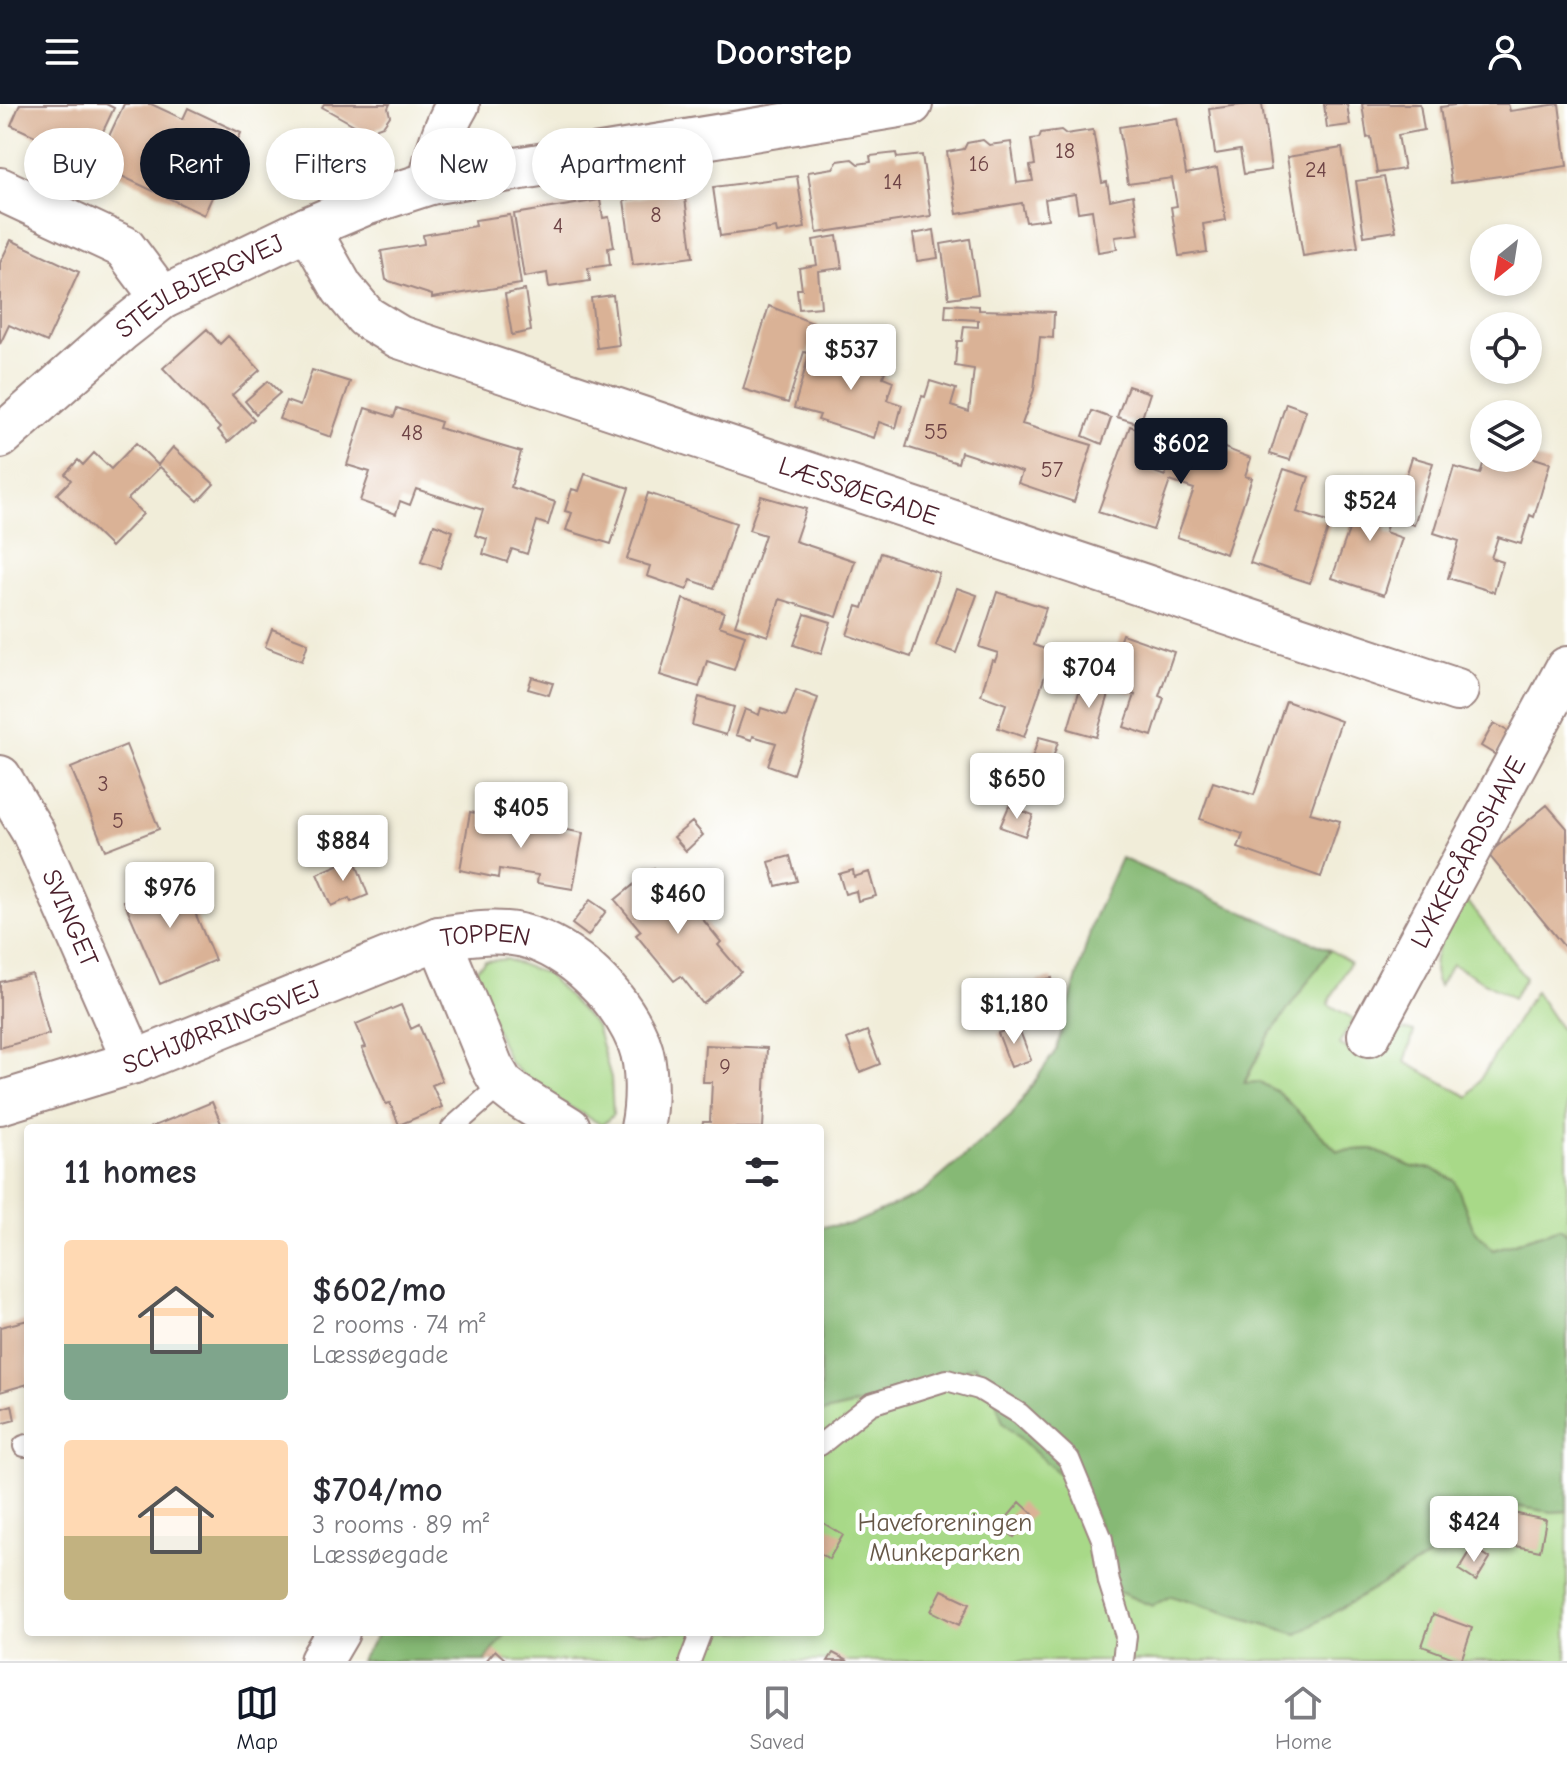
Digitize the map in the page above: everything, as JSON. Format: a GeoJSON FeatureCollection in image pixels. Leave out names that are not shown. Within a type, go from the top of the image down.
{"type":"FeatureCollection","features":[{"type":"Feature","properties":{"kind":"street"},"geometry":{"type":"LineString","coordinates":[[445,128],[458,104]]}},
{"type":"Feature","properties":{"kind":"street","name":"STEJLBJERGVEJ"},"geometry":{"type":"LineString","coordinates":[[516,169],[911,104]]}},
{"type":"Feature","properties":{"kind":"street"},"geometry":{"type":"LineString","coordinates":[[0,189],[124,247],[162,298]]}},
{"type":"Feature","properties":{"kind":"street","name":"STEJLBJERGVEJ"},"geometry":{"type":"LineString","coordinates":[[0,437],[162,298],[308,228],[411,189]]}},
{"type":"Feature","properties":{"kind":"street","name":"LÆSSØEGADE"},"geometry":{"type":"LineString","coordinates":[[308,228],[342,288],[366,317],[399,337],[1457,690]]}},
{"type":"Feature","properties":{"kind":"street","name":"LYKKEGÅRDSHAVE"},"geometry":{"type":"LineString","coordinates":[[1369,1035],[1567,668]]}},
{"type":"Feature","properties":{"kind":"street","name":"SVINGET"},"geometry":{"type":"LineString","coordinates":[[0,777],[33,832],[134,1062]]}},
{"type":"Feature","properties":{"kind":"street","name":"TOPPEN"},"geometry":{"type":"LineString","coordinates":[[502,1084],[492,1067],[439,938],[487,932],[526,937],[563,954],[597,982],[617,1004],[640,1045],[647,1106],[643,1124]]}},
{"type":"Feature","properties":{"kind":"street","name":"SCHJØRRINGSVEJ"},"geometry":{"type":"LineString","coordinates":[[0,1103],[134,1062],[439,938]]}},
{"type":"Feature","properties":{"kind":"street"},"geometry":{"type":"LineString","coordinates":[[502,1084],[563,1124]]}},
{"type":"Feature","properties":{"kind":"street"},"geometry":{"type":"LineString","coordinates":[[321,1661],[336,1636]]}},
{"type":"Feature","properties":{"kind":"lane"},"geometry":{"type":"LineString","coordinates":[[457,1124],[502,1084]]}},
{"type":"Feature","properties":{"kind":"lane"},"geometry":{"type":"LineString","coordinates":[[824,1442],[871,1404],[947,1380],[979,1389],[1020,1414],[1069,1459],[1102,1539],[1109,1582],[1126,1636],[1123,1661]]}},
{"type":"Feature","properties":{"kind":"lane"},"geometry":{"type":"LineString","coordinates":[[690,1661],[699,1636]]}},
{"type":"Feature","properties":{"kind":"green space"},"geometry":{"type":"Polygon","coordinates":[[[1121,858],[1330,950],[1267,1039],[1244,1083],[1259,1082],[1278,1092],[1337,1151],[1371,1149],[1412,1167],[1433,1169],[1455,1181],[1473,1228],[1493,1250],[1560,1228],[1567,1234],[1567,1511],[1551,1512],[1515,1506],[1297,1634],[1171,1596],[1152,1606],[1100,1584],[1098,1520],[1072,1486],[1003,1423],[992,1389],[975,1365],[913,1392],[824,1412],[824,1227],[852,1224],[922,1193],[1011,1116],[1056,1050],[1094,918],[1121,858]]]}},
{"type":"Feature","properties":{"kind":"green space"},"geometry":{"type":"Polygon","coordinates":[[[1466,899],[1525,978],[1513,998],[1452,964],[1439,986],[1434,964],[1436,953],[1466,899]]]}},
{"type":"Feature","properties":{"kind":"green space"},"geometry":{"type":"Polygon","coordinates":[[[1330,950],[1350,962],[1328,1004],[1354,1019],[1339,1044],[1370,1061],[1393,1034],[1406,1030],[1414,1032],[1405,1062],[1469,1097],[1535,991],[1567,1039],[1567,1234],[1560,1228],[1493,1251],[1473,1229],[1454,1180],[1433,1169],[1412,1167],[1371,1149],[1337,1151],[1278,1092],[1244,1084],[1267,1039],[1330,950]]]}},
{"type":"Feature","properties":{"kind":"green space"},"geometry":{"type":"Polygon","coordinates":[[[506,959],[547,974],[596,1026],[611,1078],[613,1115],[603,1124],[537,1088],[509,1062],[473,972],[485,961],[506,959]]]}},
{"type":"Feature","properties":{"kind":"green space","name":"Haveforeningen Munkeparken"},"geometry":{"type":"Polygon","coordinates":[[[974,1365],[1072,1486],[1171,1596],[1297,1634],[1515,1506],[1551,1512],[1567,1511],[1567,1661],[485,1661],[504,1636],[824,1636],[824,1412],[913,1392],[974,1365]]]}},
{"type":"Feature","properties":{"kind":"green space"},"geometry":{"type":"Polygon","coordinates":[[[376,1636],[504,1636],[485,1661],[360,1661],[376,1636]]]}},
{"type":"Feature","properties":{"kind":"building"},"geometry":{"type":"Polygon","coordinates":[[[20,104],[106,104],[114,108],[105,128],[24,128],[24,131],[11,125],[20,104]]]}},
{"type":"Feature","properties":{"kind":"building"},"geometry":{"type":"Polygon","coordinates":[[[124,104],[151,104],[183,119],[188,108],[230,128],[140,128],[140,185],[124,177],[124,128],[113,128],[124,104]]]}},
{"type":"Feature","properties":{"kind":"building"},"geometry":{"type":"Polygon","coordinates":[[[324,104],[390,104],[390,116],[383,126],[360,128],[322,107],[324,104]]]}},
{"type":"Feature","properties":{"kind":"building"},"geometry":{"type":"Polygon","coordinates":[[[1262,104],[1271,170],[1244,174],[1240,150],[1215,154],[1209,109],[1262,104]]]}},
{"type":"Feature","properties":{"kind":"building"},"geometry":{"type":"Polygon","coordinates":[[[1324,104],[1347,104],[1350,125],[1327,128],[1324,104]]]}},
{"type":"Feature","properties":{"kind":"building"},"geometry":{"type":"Polygon","coordinates":[[[1362,104],[1420,104],[1424,130],[1398,135],[1404,169],[1377,173],[1362,104]]]}},
{"type":"Feature","properties":{"kind":"building"},"geometry":{"type":"Polygon","coordinates":[[[1508,104],[1510,111],[1559,104],[1567,166],[1451,183],[1440,107],[1508,104]]]}},
{"type":"Feature","properties":{"kind":"building"},"geometry":{"type":"Polygon","coordinates":[[[1177,118],[1186,174],[1217,168],[1226,220],[1203,224],[1207,252],[1179,256],[1171,207],[1177,206],[1172,178],[1128,184],[1119,127],[1177,118]]]}},
{"type":"Feature","properties":{"kind":"building"},"geometry":{"type":"Polygon","coordinates":[[[1061,130],[1066,134],[1093,130],[1102,183],[1107,182],[1110,200],[1133,195],[1139,234],[1115,237],[1117,249],[1098,252],[1092,210],[1078,212],[1075,194],[1045,199],[1048,219],[1026,222],[1022,203],[957,214],[947,152],[964,149],[967,143],[983,140],[989,145],[1011,142],[1017,183],[1033,181],[1030,166],[1035,165],[1031,139],[1039,138],[1041,133],[1061,130]]]}},
{"type":"Feature","properties":{"kind":"building"},"geometry":{"type":"Polygon","coordinates":[[[1342,148],[1358,247],[1303,256],[1287,157],[1342,148]]]}},
{"type":"Feature","properties":{"kind":"building"},"geometry":{"type":"Polygon","coordinates":[[[896,153],[897,158],[922,155],[931,216],[817,233],[808,172],[833,168],[838,161],[852,159],[858,164],[871,162],[870,156],[896,153]]]}},
{"type":"Feature","properties":{"kind":"building"},"geometry":{"type":"Polygon","coordinates":[[[797,176],[805,228],[777,233],[776,228],[720,236],[713,187],[797,176]]]}},
{"type":"Feature","properties":{"kind":"building"},"geometry":{"type":"Polygon","coordinates":[[[1384,177],[1396,231],[1364,236],[1356,181],[1384,177]]]}},
{"type":"Feature","properties":{"kind":"building"},"geometry":{"type":"Polygon","coordinates":[[[172,200],[211,200],[204,215],[172,200]]]}},
{"type":"Feature","properties":{"kind":"building"},"geometry":{"type":"Polygon","coordinates":[[[600,200],[603,218],[609,217],[614,247],[608,248],[610,265],[588,268],[590,281],[549,287],[547,273],[524,277],[514,214],[600,200]]]}},
{"type":"Feature","properties":{"kind":"building"},"geometry":{"type":"Polygon","coordinates":[[[624,200],[685,200],[693,257],[633,265],[624,200]]]}},
{"type":"Feature","properties":{"kind":"building"},"geometry":{"type":"Polygon","coordinates":[[[510,215],[521,284],[432,298],[432,295],[386,280],[381,251],[424,244],[423,235],[476,226],[475,220],[510,215]]]}},
{"type":"Feature","properties":{"kind":"building"},"geometry":{"type":"Polygon","coordinates":[[[934,230],[938,258],[917,261],[913,234],[934,230]]]}},
{"type":"Feature","properties":{"kind":"building"},"geometry":{"type":"Polygon","coordinates":[[[837,236],[842,268],[818,271],[821,307],[799,309],[797,289],[802,289],[799,268],[817,265],[813,240],[837,236]]]}},
{"type":"Feature","properties":{"kind":"building"},"geometry":{"type":"Polygon","coordinates":[[[970,239],[978,294],[949,298],[941,244],[970,239]]]}},
{"type":"Feature","properties":{"kind":"building"},"geometry":{"type":"Polygon","coordinates":[[[11,240],[79,272],[47,342],[9,325],[0,344],[0,263],[11,240]]]}},
{"type":"Feature","properties":{"kind":"building"},"geometry":{"type":"Polygon","coordinates":[[[525,290],[531,331],[512,335],[505,294],[525,290]]]}},
{"type":"Feature","properties":{"kind":"building"},"geometry":{"type":"Polygon","coordinates":[[[613,295],[619,345],[597,348],[591,298],[613,295]]]}},
{"type":"Feature","properties":{"kind":"building"},"geometry":{"type":"Polygon","coordinates":[[[946,304],[979,306],[979,310],[1054,312],[1053,338],[1040,337],[1034,390],[1022,424],[1092,445],[1074,502],[1018,483],[1022,472],[961,452],[958,463],[906,447],[930,381],[956,389],[951,406],[969,412],[974,369],[955,366],[957,341],[962,341],[964,326],[978,327],[978,320],[945,318],[946,304]]]}},
{"type":"Feature","properties":{"kind":"building"},"geometry":{"type":"Polygon","coordinates":[[[769,306],[818,325],[808,353],[804,352],[788,403],[743,389],[769,306]]]}},
{"type":"Feature","properties":{"kind":"building"},"geometry":{"type":"Polygon","coordinates":[[[207,329],[220,344],[228,336],[260,370],[232,395],[254,419],[228,442],[218,430],[220,428],[163,368],[207,329]]]}},
{"type":"Feature","properties":{"kind":"building"},"geometry":{"type":"Polygon","coordinates":[[[867,339],[893,347],[883,377],[893,381],[887,400],[902,405],[896,428],[879,422],[874,438],[818,420],[820,415],[794,408],[809,355],[857,370],[867,339]]]}},
{"type":"Feature","properties":{"kind":"building"},"geometry":{"type":"Polygon","coordinates":[[[312,370],[350,382],[331,437],[279,419],[286,401],[300,406],[312,370]]]}},
{"type":"Feature","properties":{"kind":"building"},"geometry":{"type":"Polygon","coordinates":[[[268,381],[280,393],[256,414],[245,401],[268,381]]]}},
{"type":"Feature","properties":{"kind":"building"},"geometry":{"type":"Polygon","coordinates":[[[1128,386],[1150,393],[1140,424],[1117,417],[1128,386]]]}},
{"type":"Feature","properties":{"kind":"building"},"geometry":{"type":"Polygon","coordinates":[[[1286,403],[1306,410],[1290,460],[1270,454],[1286,403]]]}},
{"type":"Feature","properties":{"kind":"building"},"geometry":{"type":"Polygon","coordinates":[[[365,408],[394,417],[397,408],[441,422],[439,428],[521,452],[511,487],[555,502],[548,525],[537,521],[527,554],[512,549],[507,562],[483,554],[487,539],[475,535],[483,510],[416,489],[410,505],[400,501],[396,514],[360,501],[370,472],[347,465],[365,408]]]}},
{"type":"Feature","properties":{"kind":"building"},"geometry":{"type":"Polygon","coordinates":[[[1092,411],[1111,418],[1102,444],[1083,436],[1092,411]]]}},
{"type":"Feature","properties":{"kind":"building"},"geometry":{"type":"Polygon","coordinates":[[[1182,425],[1221,438],[1219,446],[1251,458],[1245,476],[1252,478],[1226,554],[1177,537],[1194,489],[1170,481],[1153,530],[1098,512],[1130,426],[1154,435],[1143,468],[1165,476],[1182,425]]]}},
{"type":"Feature","properties":{"kind":"building"},"geometry":{"type":"Polygon","coordinates":[[[136,443],[158,465],[173,447],[214,484],[198,501],[160,467],[128,499],[143,514],[111,547],[57,494],[71,480],[65,474],[78,460],[83,465],[94,453],[111,469],[136,443]]]}},
{"type":"Feature","properties":{"kind":"building"},"geometry":{"type":"Polygon","coordinates":[[[1412,457],[1433,463],[1414,525],[1393,519],[1412,457]]]}},
{"type":"Feature","properties":{"kind":"building"},"geometry":{"type":"Polygon","coordinates":[[[1542,460],[1550,463],[1534,517],[1530,515],[1521,544],[1498,537],[1491,558],[1503,562],[1494,592],[1448,578],[1459,541],[1434,533],[1454,467],[1480,474],[1542,472],[1542,460]]]}},
{"type":"Feature","properties":{"kind":"building"},"geometry":{"type":"Polygon","coordinates":[[[1284,469],[1309,477],[1297,512],[1330,523],[1310,583],[1250,563],[1284,469]]]}},
{"type":"Feature","properties":{"kind":"building"},"geometry":{"type":"Polygon","coordinates":[[[585,474],[629,488],[611,544],[566,530],[572,513],[565,511],[572,489],[579,491],[585,474]]]}},
{"type":"Feature","properties":{"kind":"building"},"geometry":{"type":"Polygon","coordinates":[[[1365,484],[1397,494],[1385,532],[1402,538],[1384,595],[1332,578],[1365,484]]]}},
{"type":"Feature","properties":{"kind":"building"},"geometry":{"type":"Polygon","coordinates":[[[648,493],[736,523],[714,588],[691,580],[687,590],[647,576],[650,566],[627,559],[648,493]]]}},
{"type":"Feature","properties":{"kind":"building"},"geometry":{"type":"Polygon","coordinates":[[[761,496],[806,509],[795,541],[855,561],[837,617],[780,599],[768,636],[735,625],[765,535],[749,530],[761,496]]]}},
{"type":"Feature","properties":{"kind":"building"},"geometry":{"type":"Polygon","coordinates":[[[434,524],[453,531],[440,568],[421,562],[434,524]]]}},
{"type":"Feature","properties":{"kind":"building"},"geometry":{"type":"Polygon","coordinates":[[[881,553],[939,573],[911,657],[847,635],[857,606],[863,608],[881,553]]]}},
{"type":"Feature","properties":{"kind":"building"},"geometry":{"type":"Polygon","coordinates":[[[957,588],[977,595],[956,653],[936,646],[957,588]]]}},
{"type":"Feature","properties":{"kind":"building"},"geometry":{"type":"Polygon","coordinates":[[[997,592],[1046,608],[1034,645],[1053,652],[1024,737],[998,728],[1006,704],[981,695],[992,660],[995,661],[998,653],[979,647],[997,592]]]}},
{"type":"Feature","properties":{"kind":"building"},"geometry":{"type":"Polygon","coordinates":[[[683,599],[724,612],[719,626],[745,635],[734,670],[707,661],[699,687],[660,675],[683,599]]]}},
{"type":"Feature","properties":{"kind":"building"},"geometry":{"type":"Polygon","coordinates":[[[805,614],[831,622],[821,654],[794,645],[805,614]]]}},
{"type":"Feature","properties":{"kind":"building"},"geometry":{"type":"Polygon","coordinates":[[[272,629],[308,643],[302,661],[265,647],[272,629]]]}},
{"type":"Feature","properties":{"kind":"building"},"geometry":{"type":"Polygon","coordinates":[[[1122,634],[1174,652],[1159,696],[1164,698],[1152,736],[1124,727],[1135,695],[1105,685],[1122,634]]]}},
{"type":"Feature","properties":{"kind":"building"},"geometry":{"type":"Polygon","coordinates":[[[532,677],[553,683],[549,695],[528,689],[532,677]]]}},
{"type":"Feature","properties":{"kind":"building"},"geometry":{"type":"Polygon","coordinates":[[[1082,682],[1110,691],[1096,737],[1068,729],[1082,682]]]}},
{"type":"Feature","properties":{"kind":"building"},"geometry":{"type":"Polygon","coordinates":[[[796,690],[818,698],[793,774],[768,765],[776,743],[736,735],[745,709],[759,715],[761,708],[786,716],[796,690]]]}},
{"type":"Feature","properties":{"kind":"building"},"geometry":{"type":"Polygon","coordinates":[[[699,697],[734,707],[726,735],[692,725],[699,697]]]}},
{"type":"Feature","properties":{"kind":"building"},"geometry":{"type":"Polygon","coordinates":[[[1286,701],[1341,721],[1310,813],[1340,821],[1321,877],[1238,848],[1243,834],[1200,819],[1213,782],[1254,795],[1286,701]]]}},
{"type":"Feature","properties":{"kind":"building"},"geometry":{"type":"Polygon","coordinates":[[[1494,723],[1509,732],[1496,755],[1481,746],[1494,723]]]}},
{"type":"Feature","properties":{"kind":"building"},"geometry":{"type":"Polygon","coordinates":[[[1039,737],[1058,742],[1049,770],[1030,764],[1039,737]]]}},
{"type":"Feature","properties":{"kind":"building"},"geometry":{"type":"Polygon","coordinates":[[[126,745],[159,829],[105,850],[71,768],[126,745]]]}},
{"type":"Feature","properties":{"kind":"building"},"geometry":{"type":"Polygon","coordinates":[[[1547,805],[1567,828],[1567,950],[1488,854],[1547,805]]]}},
{"type":"Feature","properties":{"kind":"building"},"geometry":{"type":"Polygon","coordinates":[[[1009,806],[1033,815],[1025,836],[1000,827],[1009,806]]]}},
{"type":"Feature","properties":{"kind":"building"},"geometry":{"type":"Polygon","coordinates":[[[470,812],[583,833],[573,889],[537,883],[538,875],[499,869],[498,878],[460,870],[470,812]]]}},
{"type":"Feature","properties":{"kind":"building"},"geometry":{"type":"Polygon","coordinates":[[[692,822],[703,835],[686,851],[674,837],[692,822]]]}},
{"type":"Feature","properties":{"kind":"building"},"geometry":{"type":"Polygon","coordinates":[[[790,856],[797,881],[776,886],[769,862],[790,856]]]}},
{"type":"Feature","properties":{"kind":"building"},"geometry":{"type":"Polygon","coordinates":[[[354,858],[368,895],[351,902],[349,898],[331,906],[317,874],[354,858]]]}},
{"type":"Feature","properties":{"kind":"building"},"geometry":{"type":"Polygon","coordinates":[[[654,868],[679,900],[684,896],[741,972],[703,1004],[681,976],[674,981],[636,935],[641,931],[615,900],[654,868]]]}},
{"type":"Feature","properties":{"kind":"building"},"geometry":{"type":"Polygon","coordinates":[[[853,870],[854,877],[869,872],[876,896],[858,901],[856,891],[845,894],[839,874],[853,870]]]}},
{"type":"Feature","properties":{"kind":"building"},"geometry":{"type":"Polygon","coordinates":[[[180,877],[215,960],[160,984],[124,901],[180,877]]]}},
{"type":"Feature","properties":{"kind":"building"},"geometry":{"type":"Polygon","coordinates":[[[590,900],[606,911],[588,936],[572,924],[590,900]]]}},
{"type":"Feature","properties":{"kind":"building"},"geometry":{"type":"Polygon","coordinates":[[[32,974],[49,1034],[0,1048],[0,982],[32,974]]]}},
{"type":"Feature","properties":{"kind":"building"},"geometry":{"type":"Polygon","coordinates":[[[1052,978],[1054,994],[1039,996],[1037,981],[1052,978]]]}},
{"type":"Feature","properties":{"kind":"building"},"geometry":{"type":"Polygon","coordinates":[[[401,1005],[411,1029],[419,1025],[442,1081],[432,1085],[442,1107],[399,1124],[390,1103],[386,1104],[362,1048],[366,1047],[356,1024],[401,1005]]]}},
{"type":"Feature","properties":{"kind":"building"},"geometry":{"type":"Polygon","coordinates":[[[1018,1026],[1031,1060],[1011,1067],[998,1033],[1018,1026]]]}},
{"type":"Feature","properties":{"kind":"building"},"geometry":{"type":"Polygon","coordinates":[[[867,1031],[880,1064],[860,1072],[847,1039],[867,1031]]]}},
{"type":"Feature","properties":{"kind":"building"},"geometry":{"type":"Polygon","coordinates":[[[705,1045],[767,1048],[763,1124],[703,1124],[710,1122],[712,1082],[703,1082],[705,1045]]]}},
{"type":"Feature","properties":{"kind":"building"},"geometry":{"type":"Polygon","coordinates":[[[212,1102],[221,1124],[159,1124],[212,1102]]]}},
{"type":"Feature","properties":{"kind":"building"},"geometry":{"type":"Polygon","coordinates":[[[24,1321],[24,1385],[0,1392],[0,1327],[24,1321]]]}},
{"type":"Feature","properties":{"kind":"building"},"geometry":{"type":"Polygon","coordinates":[[[12,1405],[15,1420],[0,1424],[0,1409],[12,1405]]]}},
{"type":"Feature","properties":{"kind":"building"},"geometry":{"type":"Polygon","coordinates":[[[1020,1502],[1033,1514],[1014,1537],[1000,1526],[1020,1502]]]}},
{"type":"Feature","properties":{"kind":"building"},"geometry":{"type":"Polygon","coordinates":[[[1513,1513],[1546,1520],[1540,1551],[1506,1544],[1513,1513]]]}},
{"type":"Feature","properties":{"kind":"building"},"geometry":{"type":"Polygon","coordinates":[[[824,1523],[843,1535],[829,1559],[824,1556],[824,1523]]]}},
{"type":"Feature","properties":{"kind":"building"},"geometry":{"type":"Polygon","coordinates":[[[1473,1547],[1490,1558],[1476,1581],[1459,1570],[1473,1547]]]}},
{"type":"Feature","properties":{"kind":"building"},"geometry":{"type":"Polygon","coordinates":[[[942,1590],[970,1603],[959,1625],[931,1611],[942,1590]]]}},
{"type":"Feature","properties":{"kind":"building"},"geometry":{"type":"Polygon","coordinates":[[[1433,1614],[1472,1628],[1461,1661],[1422,1646],[1433,1614]]]}},
{"type":"Feature","properties":{"kind":"building"},"geometry":{"type":"Polygon","coordinates":[[[495,1650],[507,1661],[486,1661],[495,1650]]]}},
{"type":"Feature","properties":{"kind":"building"},"geometry":{"type":"Polygon","coordinates":[[[833,1653],[848,1661],[828,1661],[833,1653]]]}}]}
